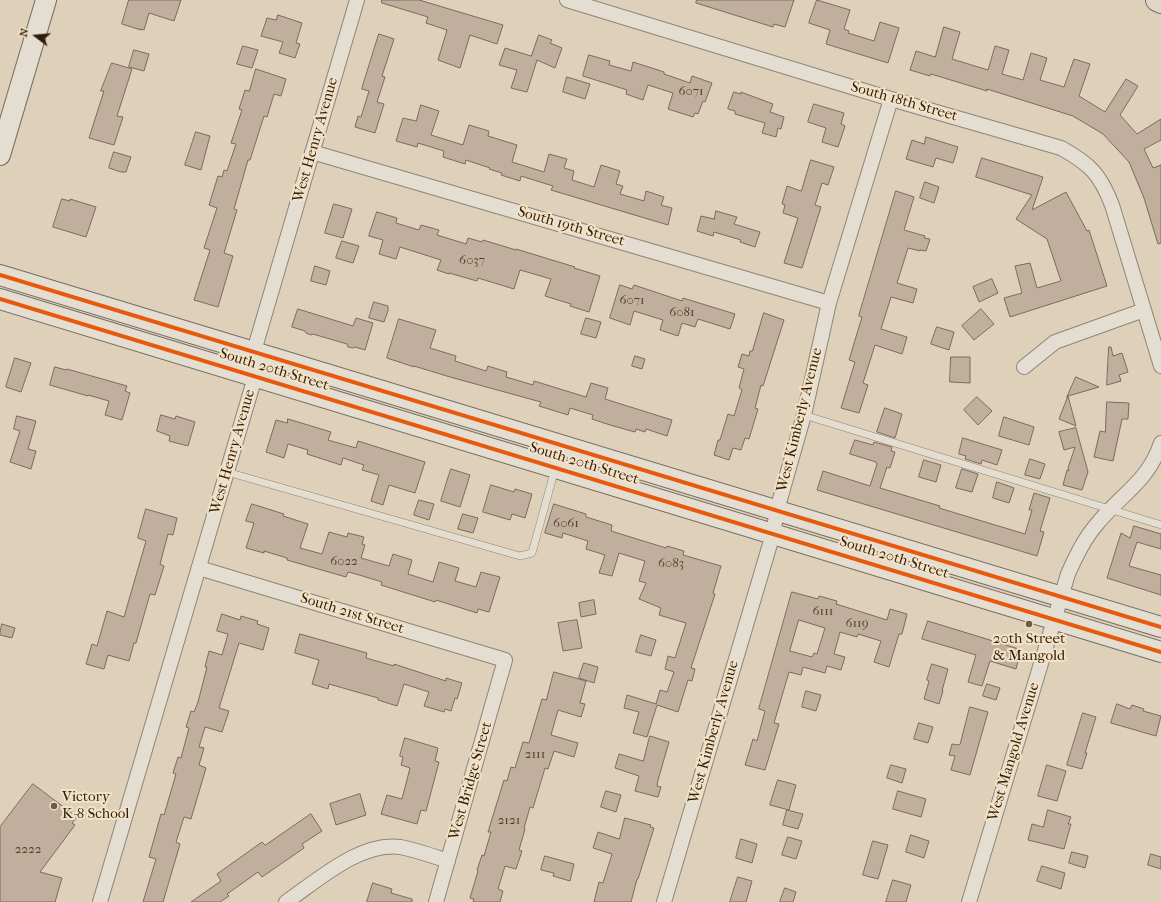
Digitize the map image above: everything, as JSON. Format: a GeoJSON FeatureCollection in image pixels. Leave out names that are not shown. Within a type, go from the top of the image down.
{"type":"FeatureCollection","features":[{"type":"Feature","properties":{"kind":"highway"},"geometry":{"type":"LineString","coordinates":[[1157,0],[1161,2]]}},
{"type":"Feature","properties":{"kind":"street"},"geometry":{"type":"LineString","coordinates":[[0,155],[46,0]]}},
{"type":"Feature","properties":{"kind":"street","name":"West Henry Avenue"},"geometry":{"type":"LineString","coordinates":[[100,902],[255,377],[254,351],[357,0]]}},
{"type":"Feature","properties":{"kind":"street","name":"South 18th Street"},"geometry":{"type":"LineString","coordinates":[[567,0],[891,99],[1061,148],[1077,157],[1093,171],[1104,185],[1112,205],[1144,310]]}},
{"type":"Feature","properties":{"kind":"street","name":"West Kimberly Avenue"},"geometry":{"type":"LineString","coordinates":[[664,902],[773,534],[777,510],[804,414],[829,303],[891,99]]}},
{"type":"Feature","properties":{"kind":"street","name":"South 19th Street"},"geometry":{"type":"LineString","coordinates":[[312,152],[829,303]]}},
{"type":"Feature","properties":{"kind":"street","name":"South 20th Street"},"geometry":{"type":"LineString","coordinates":[[0,275],[59,305],[255,377],[1161,652]]}},
{"type":"Feature","properties":{"kind":"street","name":"South 20th Street"},"geometry":{"type":"LineString","coordinates":[[0,299],[59,305],[254,351],[1161,627]]}},
{"type":"Feature","properties":{"kind":"street"},"geometry":{"type":"LineString","coordinates":[[1024,367],[1055,342],[1144,310],[1161,366]]}},
{"type":"Feature","properties":{"kind":"street","name":"West Mangold Avenue"},"geometry":{"type":"LineString","coordinates":[[969,902],[1068,574],[1085,539],[1110,509],[1143,477],[1152,464],[1161,443]]}},
{"type":"Feature","properties":{"kind":"street","name":"South 21st Street"},"geometry":{"type":"LineString","coordinates":[[199,568],[505,660]]}},
{"type":"Feature","properties":{"kind":"street","name":"West Bridge Street"},"geometry":{"type":"LineString","coordinates":[[436,902],[505,660]]}},
{"type":"Feature","properties":{"kind":"street"},"geometry":{"type":"LineString","coordinates":[[286,902],[343,863],[362,852],[382,847],[400,847],[448,861]]}},
{"type":"Feature","properties":{"kind":"lane"},"geometry":{"type":"LineString","coordinates":[[804,414],[1161,525]]}},
{"type":"Feature","properties":{"kind":"lane"},"geometry":{"type":"LineString","coordinates":[[227,472],[520,556],[532,553],[562,445]]}},
{"type":"Feature","properties":{"kind":"building"},"geometry":{"type":"Polygon","coordinates":[[[129,0],[181,0],[174,21],[149,13],[144,30],[141,30],[122,24],[129,0]]]}},
{"type":"Feature","properties":{"kind":"building"},"geometry":{"type":"Polygon","coordinates":[[[382,0],[419,0],[503,25],[497,44],[470,35],[460,68],[438,60],[447,30],[426,23],[428,17],[382,3],[382,0]]]}},
{"type":"Feature","properties":{"kind":"building"},"geometry":{"type":"Polygon","coordinates":[[[697,0],[794,0],[785,27],[774,24],[773,27],[696,3],[697,0]]]}},
{"type":"Feature","properties":{"kind":"building"},"geometry":{"type":"Polygon","coordinates":[[[817,0],[850,10],[844,29],[849,31],[848,33],[874,41],[880,22],[899,28],[888,63],[826,44],[830,30],[809,23],[817,0]]]}},
{"type":"Feature","properties":{"kind":"building"},"geometry":{"type":"Polygon","coordinates":[[[278,15],[302,23],[296,43],[300,44],[295,58],[279,53],[283,42],[261,36],[267,18],[276,20],[278,15]]]}},
{"type":"Feature","properties":{"kind":"building"},"geometry":{"type":"Polygon","coordinates":[[[944,27],[960,32],[952,59],[988,70],[995,46],[1009,50],[1002,74],[1023,80],[1031,53],[1047,58],[1040,80],[1064,87],[1074,59],[1090,64],[1079,96],[1105,112],[1126,79],[1138,86],[1120,115],[1137,134],[1161,119],[1161,140],[1144,149],[1153,168],[1161,165],[1161,243],[1158,244],[1144,198],[1129,162],[1103,134],[1073,116],[987,89],[987,91],[931,74],[930,76],[910,70],[916,51],[935,57],[944,27]]]}},
{"type":"Feature","properties":{"kind":"building"},"geometry":{"type":"Polygon","coordinates":[[[379,34],[394,39],[382,76],[385,77],[377,102],[384,104],[375,133],[355,127],[358,116],[361,117],[369,91],[362,89],[379,34]]]}},
{"type":"Feature","properties":{"kind":"building"},"geometry":{"type":"Polygon","coordinates":[[[539,35],[552,40],[550,43],[562,48],[555,68],[537,60],[527,92],[511,88],[517,70],[499,65],[505,48],[531,56],[539,35]]]}},
{"type":"Feature","properties":{"kind":"building"},"geometry":{"type":"Polygon","coordinates":[[[243,46],[258,50],[252,68],[237,64],[243,46]]]}},
{"type":"Feature","properties":{"kind":"building"},"geometry":{"type":"Polygon","coordinates":[[[134,50],[149,54],[144,71],[129,67],[134,50]]]}},
{"type":"Feature","properties":{"kind":"building"},"geometry":{"type":"Polygon","coordinates":[[[589,55],[610,61],[609,65],[631,71],[633,62],[664,72],[664,74],[690,83],[692,76],[712,83],[705,102],[703,101],[698,114],[695,113],[693,117],[668,109],[673,93],[648,85],[643,100],[626,94],[627,90],[583,76],[589,55]]]}},
{"type":"Feature","properties":{"kind":"building"},"geometry":{"type":"Polygon","coordinates":[[[112,63],[132,69],[117,116],[123,117],[114,145],[89,138],[104,91],[101,91],[112,63]]]}},
{"type":"Feature","properties":{"kind":"building"},"geometry":{"type":"Polygon","coordinates":[[[256,69],[286,79],[281,96],[274,94],[267,117],[264,116],[250,160],[248,160],[234,209],[237,210],[224,253],[233,256],[218,307],[194,300],[210,250],[204,248],[217,208],[209,205],[218,176],[222,177],[224,170],[227,171],[236,144],[231,143],[242,110],[239,109],[245,90],[249,91],[256,69]]]}},
{"type":"Feature","properties":{"kind":"building"},"geometry":{"type":"Polygon","coordinates":[[[567,77],[590,84],[585,99],[563,92],[567,77]]]}},
{"type":"Feature","properties":{"kind":"building"},"geometry":{"type":"Polygon","coordinates":[[[734,92],[741,94],[741,92],[773,104],[770,112],[784,117],[781,129],[778,128],[776,137],[762,133],[765,123],[735,114],[735,111],[728,109],[734,92]]]}},
{"type":"Feature","properties":{"kind":"building"},"geometry":{"type":"Polygon","coordinates":[[[814,104],[844,113],[841,124],[845,126],[838,147],[822,142],[826,128],[808,122],[814,104]]]}},
{"type":"Feature","properties":{"kind":"building"},"geometry":{"type":"Polygon","coordinates":[[[421,105],[439,111],[431,135],[463,145],[469,125],[489,131],[488,136],[517,145],[512,162],[544,172],[549,154],[567,159],[564,168],[574,171],[572,180],[594,187],[601,165],[620,171],[616,184],[623,186],[620,194],[644,201],[646,191],[664,197],[661,205],[672,208],[668,225],[551,190],[553,186],[521,176],[520,181],[501,175],[502,173],[466,160],[465,164],[443,157],[444,151],[418,143],[417,147],[396,141],[403,118],[416,121],[421,105]]]}},
{"type":"Feature","properties":{"kind":"building"},"geometry":{"type":"Polygon","coordinates":[[[196,132],[210,136],[201,170],[185,165],[196,132]]]}},
{"type":"Feature","properties":{"kind":"building"},"geometry":{"type":"Polygon","coordinates":[[[926,137],[958,147],[953,163],[936,158],[933,167],[906,159],[912,140],[924,144],[926,137]]]}},
{"type":"Feature","properties":{"kind":"building"},"geometry":{"type":"Polygon","coordinates":[[[114,152],[131,157],[126,172],[109,168],[114,152]]]}},
{"type":"Feature","properties":{"kind":"building"},"geometry":{"type":"Polygon","coordinates":[[[982,158],[1043,177],[1032,210],[1066,192],[1087,231],[1089,230],[1107,286],[1010,317],[1004,298],[1022,293],[1015,266],[1030,263],[1037,288],[1061,281],[1047,239],[1016,219],[1032,195],[976,177],[982,158]]]}},
{"type":"Feature","properties":{"kind":"building"},"geometry":{"type":"Polygon","coordinates":[[[811,160],[834,167],[828,185],[822,183],[815,205],[821,207],[802,268],[784,263],[798,218],[783,213],[785,205],[782,204],[787,186],[801,191],[811,160]]]}},
{"type":"Feature","properties":{"kind":"building"},"geometry":{"type":"Polygon","coordinates":[[[925,182],[939,187],[934,203],[920,198],[925,182]]]}},
{"type":"Feature","properties":{"kind":"building"},"geometry":{"type":"Polygon","coordinates":[[[896,191],[914,197],[904,230],[930,239],[926,251],[908,248],[897,283],[917,289],[913,303],[891,297],[881,329],[907,337],[902,354],[875,345],[863,383],[868,385],[859,413],[841,408],[855,362],[849,360],[862,317],[859,316],[896,191]]]}},
{"type":"Feature","properties":{"kind":"building"},"geometry":{"type":"Polygon","coordinates":[[[62,199],[70,201],[70,199],[96,207],[86,237],[53,227],[62,199]]]}},
{"type":"Feature","properties":{"kind":"building"},"geometry":{"type":"Polygon","coordinates":[[[334,204],[352,209],[343,238],[325,233],[334,204]]]}},
{"type":"Feature","properties":{"kind":"building"},"geometry":{"type":"Polygon","coordinates":[[[716,211],[737,217],[734,224],[760,232],[755,247],[740,242],[741,240],[714,232],[713,236],[697,231],[701,216],[714,219],[716,211]]]}},
{"type":"Feature","properties":{"kind":"building"},"geometry":{"type":"Polygon","coordinates":[[[377,212],[397,218],[396,223],[419,230],[421,225],[439,230],[437,235],[466,244],[468,238],[482,242],[483,240],[575,267],[574,268],[600,276],[589,312],[570,306],[571,304],[545,296],[551,279],[520,270],[514,289],[478,278],[477,281],[437,270],[441,260],[400,247],[396,259],[379,254],[383,240],[369,236],[377,212]]]}},
{"type":"Feature","properties":{"kind":"building"},"geometry":{"type":"Polygon","coordinates":[[[342,241],[359,246],[353,263],[336,258],[342,241]]]}},
{"type":"Feature","properties":{"kind":"building"},"geometry":{"type":"Polygon","coordinates":[[[315,266],[330,271],[326,285],[311,281],[315,266]]]}},
{"type":"Feature","properties":{"kind":"building"},"geometry":{"type":"Polygon","coordinates":[[[992,279],[998,293],[979,302],[973,287],[992,279]]]}},
{"type":"Feature","properties":{"kind":"building"},"geometry":{"type":"Polygon","coordinates":[[[620,285],[632,289],[634,285],[682,301],[683,298],[735,314],[730,329],[698,319],[695,327],[682,323],[678,336],[660,330],[663,320],[634,311],[630,325],[610,318],[620,285]]]}},
{"type":"Feature","properties":{"kind":"building"},"geometry":{"type":"Polygon","coordinates":[[[374,302],[388,306],[388,311],[384,322],[369,318],[374,302]]]}},
{"type":"Feature","properties":{"kind":"building"},"geometry":{"type":"Polygon","coordinates":[[[298,309],[353,326],[356,318],[373,323],[365,350],[355,347],[348,347],[347,344],[313,334],[311,335],[305,331],[292,327],[298,309]]]}},
{"type":"Feature","properties":{"kind":"building"},"geometry":{"type":"Polygon","coordinates":[[[981,309],[994,324],[974,340],[962,326],[981,309]]]}},
{"type":"Feature","properties":{"kind":"building"},"geometry":{"type":"Polygon","coordinates":[[[764,313],[784,320],[763,386],[761,385],[755,408],[758,409],[749,439],[745,438],[741,450],[733,448],[729,460],[714,455],[728,414],[734,416],[742,390],[739,388],[744,369],[738,367],[742,354],[749,356],[750,351],[752,351],[764,313]]]}},
{"type":"Feature","properties":{"kind":"building"},"geometry":{"type":"Polygon","coordinates":[[[586,318],[601,322],[596,338],[581,334],[586,318]]]}},
{"type":"Feature","properties":{"kind":"building"},"geometry":{"type":"Polygon","coordinates":[[[399,319],[436,330],[430,348],[456,356],[455,361],[486,371],[488,366],[507,372],[506,377],[533,385],[534,381],[586,397],[591,383],[608,388],[605,399],[672,420],[667,436],[646,429],[645,432],[636,429],[635,432],[610,425],[592,419],[593,415],[570,408],[568,415],[539,406],[541,402],[414,367],[387,358],[399,319]]]}},
{"type":"Feature","properties":{"kind":"building"},"geometry":{"type":"Polygon","coordinates":[[[937,327],[954,332],[949,350],[931,344],[937,327]]]}},
{"type":"Feature","properties":{"kind":"building"},"geometry":{"type":"Polygon","coordinates":[[[1109,347],[1111,347],[1113,356],[1122,353],[1128,372],[1119,375],[1121,381],[1107,385],[1109,347]]]}},
{"type":"Feature","properties":{"kind":"building"},"geometry":{"type":"Polygon","coordinates":[[[635,356],[645,359],[642,369],[632,366],[635,356]]]}},
{"type":"Feature","properties":{"kind":"building"},"geometry":{"type":"Polygon","coordinates":[[[951,357],[970,357],[970,383],[950,382],[951,357]]]}},
{"type":"Feature","properties":{"kind":"building"},"geometry":{"type":"Polygon","coordinates":[[[15,358],[31,363],[21,392],[6,387],[15,358]]]}},
{"type":"Feature","properties":{"kind":"building"},"geometry":{"type":"Polygon","coordinates":[[[55,367],[127,386],[125,391],[130,393],[122,420],[105,415],[109,401],[50,385],[55,367]]]}},
{"type":"Feature","properties":{"kind":"building"},"geometry":{"type":"Polygon","coordinates":[[[1076,377],[1099,387],[1067,397],[1076,377]]]}},
{"type":"Feature","properties":{"kind":"building"},"geometry":{"type":"Polygon","coordinates":[[[1068,396],[1076,426],[1059,419],[1068,396]]]}},
{"type":"Feature","properties":{"kind":"building"},"geometry":{"type":"Polygon","coordinates":[[[977,397],[992,411],[978,425],[964,410],[977,397]]]}},
{"type":"Feature","properties":{"kind":"building"},"geometry":{"type":"Polygon","coordinates":[[[1107,402],[1129,403],[1128,419],[1122,419],[1113,461],[1094,457],[1100,431],[1105,432],[1107,402]]]}},
{"type":"Feature","properties":{"kind":"building"},"geometry":{"type":"Polygon","coordinates":[[[885,408],[902,414],[895,438],[877,432],[885,408]]]}},
{"type":"Feature","properties":{"kind":"building"},"geometry":{"type":"Polygon","coordinates":[[[161,415],[175,419],[176,416],[195,422],[188,446],[169,441],[170,436],[157,431],[161,415]]]}},
{"type":"Feature","properties":{"kind":"building"},"geometry":{"type":"Polygon","coordinates":[[[17,416],[36,421],[28,449],[36,451],[31,469],[10,462],[20,431],[14,429],[17,416]]]}},
{"type":"Feature","properties":{"kind":"building"},"geometry":{"type":"Polygon","coordinates":[[[1004,417],[1034,427],[1029,445],[999,436],[1004,417]]]}},
{"type":"Feature","properties":{"kind":"building"},"geometry":{"type":"Polygon","coordinates":[[[288,419],[331,432],[328,440],[356,448],[358,441],[425,462],[415,493],[389,485],[383,505],[371,501],[379,475],[362,470],[364,465],[343,458],[341,465],[307,454],[308,450],[288,444],[284,458],[266,452],[276,420],[287,423],[288,419]]]}},
{"type":"Feature","properties":{"kind":"building"},"geometry":{"type":"Polygon","coordinates":[[[1076,428],[1088,472],[1082,490],[1063,485],[1067,470],[1069,471],[1068,468],[1075,447],[1064,450],[1059,432],[1076,428]]]}},
{"type":"Feature","properties":{"kind":"building"},"geometry":{"type":"Polygon","coordinates":[[[963,438],[1002,450],[997,465],[982,460],[981,464],[965,459],[966,456],[959,454],[963,438]]]}},
{"type":"Feature","properties":{"kind":"building"},"geometry":{"type":"Polygon","coordinates":[[[855,440],[873,445],[874,442],[892,447],[891,451],[895,452],[890,468],[887,467],[880,488],[940,506],[939,508],[1025,534],[1032,510],[1029,510],[1034,493],[1050,498],[1040,531],[1044,532],[1037,556],[817,490],[823,471],[870,486],[877,464],[876,462],[850,454],[855,440]]]}},
{"type":"Feature","properties":{"kind":"building"},"geometry":{"type":"Polygon","coordinates":[[[1030,459],[1045,464],[1040,479],[1025,475],[1030,459]]]}},
{"type":"Feature","properties":{"kind":"building"},"geometry":{"type":"Polygon","coordinates":[[[924,460],[941,465],[936,482],[919,477],[924,460]]]}},
{"type":"Feature","properties":{"kind":"building"},"geometry":{"type":"Polygon","coordinates":[[[451,469],[470,475],[460,507],[441,501],[451,469]]]}},
{"type":"Feature","properties":{"kind":"building"},"geometry":{"type":"Polygon","coordinates":[[[962,469],[978,474],[972,492],[956,488],[962,469]]]}},
{"type":"Feature","properties":{"kind":"building"},"geometry":{"type":"Polygon","coordinates":[[[997,482],[1014,488],[1009,503],[993,498],[997,482]]]}},
{"type":"Feature","properties":{"kind":"building"},"geometry":{"type":"Polygon","coordinates":[[[491,485],[514,492],[515,489],[532,494],[525,518],[512,514],[510,520],[483,512],[491,485]]]}},
{"type":"Feature","properties":{"kind":"building"},"geometry":{"type":"Polygon","coordinates":[[[419,500],[434,504],[429,520],[414,515],[419,500]]]}},
{"type":"Feature","properties":{"kind":"building"},"geometry":{"type":"Polygon","coordinates":[[[252,504],[284,514],[283,516],[308,524],[300,548],[322,554],[329,532],[347,537],[348,533],[364,537],[362,544],[365,545],[361,558],[389,566],[393,554],[412,560],[408,574],[433,582],[439,562],[459,568],[455,581],[476,587],[481,572],[500,577],[489,612],[478,609],[477,613],[436,600],[435,602],[381,585],[382,582],[356,574],[348,572],[346,577],[287,560],[287,558],[264,551],[264,553],[246,548],[254,523],[246,521],[252,504]]]}},
{"type":"Feature","properties":{"kind":"building"},"geometry":{"type":"Polygon","coordinates":[[[554,504],[586,514],[586,517],[612,525],[611,531],[666,548],[667,546],[684,551],[683,555],[721,566],[713,593],[715,594],[691,668],[695,669],[692,681],[688,680],[678,712],[657,705],[647,737],[633,733],[639,712],[624,708],[627,695],[656,704],[660,690],[667,692],[674,672],[665,669],[668,656],[675,658],[686,623],[659,615],[661,608],[639,599],[646,583],[639,581],[645,561],[619,553],[612,576],[599,573],[605,555],[586,549],[588,541],[563,533],[562,538],[545,533],[554,504]]]}},
{"type":"Feature","properties":{"kind":"building"},"geometry":{"type":"Polygon","coordinates":[[[146,509],[177,518],[173,535],[168,534],[160,564],[164,566],[155,595],[150,594],[136,643],[134,643],[129,661],[108,655],[104,669],[86,664],[92,644],[97,646],[107,611],[124,617],[146,541],[138,538],[146,509]]]}},
{"type":"Feature","properties":{"kind":"building"},"geometry":{"type":"Polygon","coordinates":[[[463,514],[478,518],[473,533],[458,529],[463,514]]]}},
{"type":"Feature","properties":{"kind":"building"},"geometry":{"type":"Polygon","coordinates":[[[1134,526],[1161,534],[1161,549],[1137,542],[1129,566],[1161,575],[1161,595],[1107,578],[1121,533],[1130,538],[1134,526]]]}},
{"type":"Feature","properties":{"kind":"building"},"geometry":{"type":"Polygon","coordinates":[[[792,592],[818,599],[819,596],[837,601],[836,604],[887,620],[890,609],[907,614],[902,634],[899,634],[889,667],[874,662],[881,641],[858,634],[857,637],[840,632],[834,654],[845,657],[841,670],[827,666],[825,673],[803,667],[801,675],[789,672],[774,723],[779,724],[765,770],[745,765],[753,739],[757,741],[765,711],[759,709],[792,592]],[[799,620],[790,651],[812,657],[814,653],[817,654],[825,628],[799,620]]]}},
{"type":"Feature","properties":{"kind":"building"},"geometry":{"type":"Polygon","coordinates":[[[594,600],[596,614],[581,617],[579,603],[594,600]]]}},
{"type":"Feature","properties":{"kind":"building"},"geometry":{"type":"Polygon","coordinates":[[[222,614],[240,620],[241,616],[258,621],[257,624],[269,628],[263,650],[239,643],[219,708],[229,711],[222,732],[205,727],[199,747],[204,748],[199,765],[206,768],[191,819],[184,817],[176,842],[180,844],[163,902],[143,902],[156,859],[149,857],[161,814],[164,815],[176,774],[173,773],[178,757],[181,758],[189,728],[186,727],[191,711],[194,712],[198,702],[207,667],[205,667],[209,651],[222,655],[228,634],[217,631],[222,614]]]}},
{"type":"Feature","properties":{"kind":"building"},"geometry":{"type":"Polygon","coordinates":[[[577,620],[582,648],[563,651],[558,623],[577,620]]]}},
{"type":"Feature","properties":{"kind":"building"},"geometry":{"type":"Polygon","coordinates":[[[928,621],[1019,649],[1016,669],[990,661],[982,686],[968,682],[976,655],[922,639],[928,621]]]}},
{"type":"Feature","properties":{"kind":"building"},"geometry":{"type":"Polygon","coordinates":[[[2,624],[15,628],[12,638],[0,635],[2,624]]]}},
{"type":"Feature","properties":{"kind":"building"},"geometry":{"type":"Polygon","coordinates":[[[300,634],[367,653],[366,658],[394,666],[394,664],[446,681],[446,678],[462,683],[457,699],[455,698],[451,711],[445,709],[444,712],[424,706],[429,692],[404,684],[397,706],[378,700],[378,698],[329,684],[328,689],[312,684],[319,660],[295,653],[300,634]]]}},
{"type":"Feature","properties":{"kind":"building"},"geometry":{"type":"Polygon","coordinates":[[[641,635],[656,640],[651,656],[636,652],[641,635]]]}},
{"type":"Feature","properties":{"kind":"building"},"geometry":{"type":"Polygon","coordinates":[[[584,663],[598,667],[594,683],[579,678],[584,663]]]}},
{"type":"Feature","properties":{"kind":"building"},"geometry":{"type":"Polygon","coordinates":[[[932,664],[948,669],[939,704],[924,699],[929,681],[927,680],[932,664]]]}},
{"type":"Feature","properties":{"kind":"building"},"geometry":{"type":"Polygon","coordinates":[[[554,672],[586,681],[580,703],[585,704],[581,717],[558,710],[551,735],[578,743],[574,757],[554,751],[548,769],[545,768],[533,808],[530,807],[519,850],[522,851],[516,869],[505,866],[498,889],[503,891],[500,902],[473,902],[474,899],[470,898],[478,871],[477,870],[482,855],[484,856],[491,832],[488,832],[504,780],[507,781],[511,767],[515,768],[523,742],[529,743],[542,699],[546,700],[554,672]]]}},
{"type":"Feature","properties":{"kind":"building"},"geometry":{"type":"Polygon","coordinates":[[[987,684],[1000,688],[996,700],[983,696],[987,684]]]}},
{"type":"Feature","properties":{"kind":"building"},"geometry":{"type":"Polygon","coordinates":[[[806,691],[821,695],[816,711],[802,707],[806,691]]]}},
{"type":"Feature","properties":{"kind":"building"},"geometry":{"type":"Polygon","coordinates":[[[1117,704],[1130,709],[1132,705],[1144,709],[1143,711],[1161,716],[1156,736],[1111,723],[1117,704]]]}},
{"type":"Feature","properties":{"kind":"building"},"geometry":{"type":"Polygon","coordinates":[[[970,707],[988,712],[970,775],[951,770],[955,756],[949,755],[952,744],[960,744],[970,707]]]}},
{"type":"Feature","properties":{"kind":"building"},"geometry":{"type":"Polygon","coordinates":[[[1083,713],[1096,717],[1085,753],[1087,753],[1082,769],[1067,765],[1083,713]]]}},
{"type":"Feature","properties":{"kind":"building"},"geometry":{"type":"Polygon","coordinates":[[[919,723],[933,727],[928,743],[914,739],[919,723]]]}},
{"type":"Feature","properties":{"kind":"building"},"geometry":{"type":"Polygon","coordinates":[[[650,736],[669,742],[658,780],[657,786],[661,787],[658,797],[635,791],[639,776],[615,768],[619,754],[643,761],[650,736]]]}},
{"type":"Feature","properties":{"kind":"building"},"geometry":{"type":"Polygon","coordinates":[[[405,738],[438,748],[435,761],[439,762],[426,811],[421,810],[417,824],[381,814],[387,795],[402,799],[410,768],[401,765],[403,757],[400,756],[405,738]]]}},
{"type":"Feature","properties":{"kind":"building"},"geometry":{"type":"Polygon","coordinates":[[[891,765],[906,769],[902,783],[887,778],[891,765]]]}},
{"type":"Feature","properties":{"kind":"building"},"geometry":{"type":"Polygon","coordinates":[[[1047,765],[1066,771],[1057,801],[1038,796],[1047,765]]]}},
{"type":"Feature","properties":{"kind":"building"},"geometry":{"type":"Polygon","coordinates":[[[778,780],[796,785],[789,810],[770,805],[778,780]]]}},
{"type":"Feature","properties":{"kind":"building"},"geometry":{"type":"Polygon","coordinates":[[[33,784],[77,817],[72,823],[75,825],[40,872],[62,878],[55,902],[0,902],[0,827],[33,784]]]}},
{"type":"Feature","properties":{"kind":"building"},"geometry":{"type":"Polygon","coordinates":[[[606,791],[621,795],[616,812],[601,807],[606,791]]]}},
{"type":"Feature","properties":{"kind":"building"},"geometry":{"type":"Polygon","coordinates":[[[898,791],[926,799],[921,817],[893,809],[898,791]]]}},
{"type":"Feature","properties":{"kind":"building"},"geometry":{"type":"Polygon","coordinates":[[[360,794],[366,815],[336,825],[330,804],[360,794]]]}},
{"type":"Feature","properties":{"kind":"building"},"geometry":{"type":"Polygon","coordinates":[[[787,810],[803,814],[798,829],[783,825],[787,810]]]}},
{"type":"Feature","properties":{"kind":"building"},"geometry":{"type":"Polygon","coordinates":[[[1048,810],[1071,817],[1068,824],[1071,824],[1064,849],[1028,840],[1032,824],[1043,827],[1048,810]]]}},
{"type":"Feature","properties":{"kind":"building"},"geometry":{"type":"Polygon","coordinates":[[[311,814],[322,831],[302,844],[304,848],[262,877],[258,872],[227,894],[229,896],[220,902],[191,902],[221,881],[217,874],[262,842],[265,845],[311,814]]]}},
{"type":"Feature","properties":{"kind":"building"},"geometry":{"type":"Polygon","coordinates":[[[625,818],[651,825],[650,827],[654,828],[631,902],[594,902],[599,882],[603,883],[612,854],[593,848],[598,832],[619,839],[625,818]]]}},
{"type":"Feature","properties":{"kind":"building"},"geometry":{"type":"Polygon","coordinates":[[[911,835],[929,841],[924,858],[906,852],[911,835]]]}},
{"type":"Feature","properties":{"kind":"building"},"geometry":{"type":"Polygon","coordinates":[[[788,837],[802,841],[796,859],[782,855],[788,837]]]}},
{"type":"Feature","properties":{"kind":"building"},"geometry":{"type":"Polygon","coordinates":[[[741,839],[757,844],[752,863],[736,858],[741,839]]]}},
{"type":"Feature","properties":{"kind":"building"},"geometry":{"type":"Polygon","coordinates":[[[873,841],[888,845],[878,879],[863,875],[873,841]]]}},
{"type":"Feature","properties":{"kind":"building"},"geometry":{"type":"Polygon","coordinates":[[[1072,852],[1088,856],[1085,868],[1069,863],[1072,852]]]}},
{"type":"Feature","properties":{"kind":"building"},"geometry":{"type":"Polygon","coordinates":[[[1151,854],[1161,857],[1161,869],[1148,865],[1151,854]]]}},
{"type":"Feature","properties":{"kind":"building"},"geometry":{"type":"Polygon","coordinates":[[[545,856],[574,864],[570,881],[553,876],[554,873],[541,870],[545,856]]]}},
{"type":"Feature","properties":{"kind":"building"},"geometry":{"type":"Polygon","coordinates":[[[1042,866],[1065,873],[1061,889],[1037,881],[1042,866]]]}},
{"type":"Feature","properties":{"kind":"building"},"geometry":{"type":"Polygon","coordinates":[[[738,877],[752,881],[746,902],[730,902],[738,877]]]}},
{"type":"Feature","properties":{"kind":"building"},"geometry":{"type":"Polygon","coordinates":[[[893,880],[911,885],[906,902],[886,902],[893,880]]]}},
{"type":"Feature","properties":{"kind":"building"},"geometry":{"type":"Polygon","coordinates":[[[373,883],[392,889],[391,893],[412,899],[412,902],[367,902],[373,883]]]}},
{"type":"Feature","properties":{"kind":"building"},"geometry":{"type":"Polygon","coordinates":[[[785,888],[796,892],[793,902],[780,902],[785,888]]]}},
{"type":"Feature","properties":{"kind":"cycle path"},"geometry":{"type":"LineString","coordinates":[[0,275],[1161,627]]}},
{"type":"Feature","properties":{"kind":"cycle path"},"geometry":{"type":"LineString","coordinates":[[0,299],[1161,652]]}},
{"type":"Feature","properties":{"kind":"place","name":"20th Street & Mangold"},"geometry":{"type":"Point","coordinates":[1029,624]}},
{"type":"Feature","properties":{"kind":"place","name":"Victory K-8 School"},"geometry":{"type":"Point","coordinates":[54,806]}}]}
